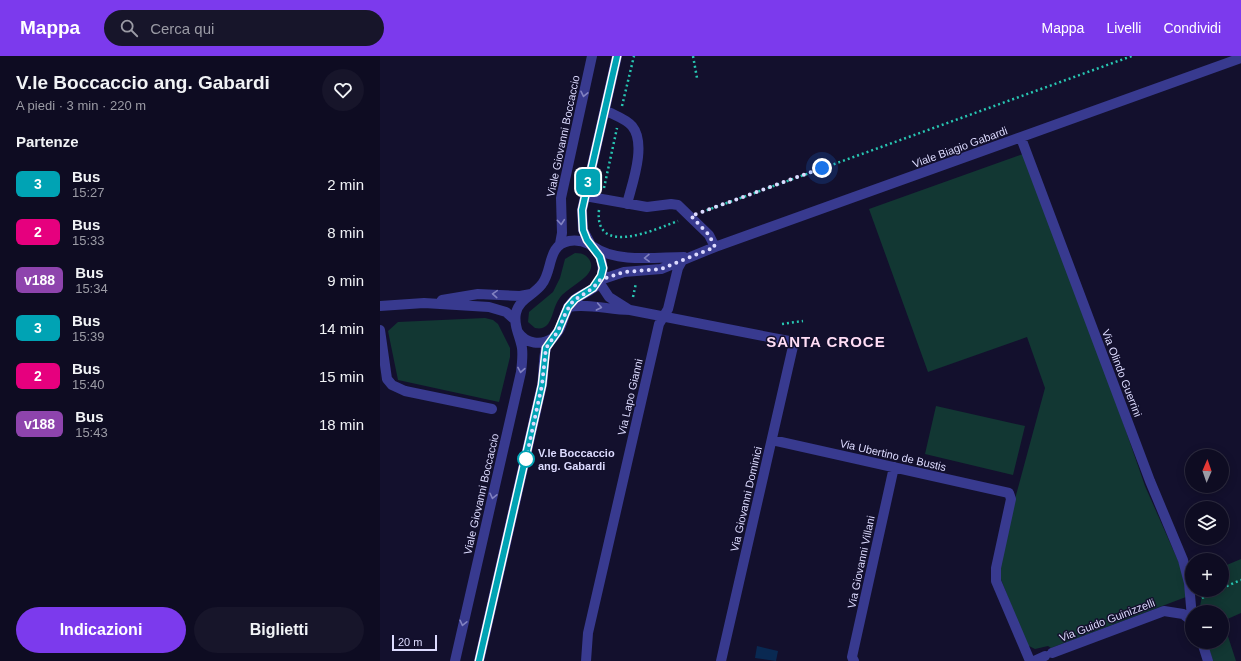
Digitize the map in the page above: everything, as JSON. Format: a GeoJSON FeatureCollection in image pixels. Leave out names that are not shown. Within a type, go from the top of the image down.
{"type":"FeatureCollection","features":[{"type":"Feature","properties":{"kind":"street","name":"Viale Giovanni Boccaccio"},"geometry":{"type":"LineString","coordinates":[[455,661],[521,372],[523,352],[515,320],[516,312],[519,305],[534,293],[544,281],[553,253],[560,244],[562,233],[560,207],[562,194],[592,56]]}},
{"type":"Feature","properties":{"kind":"street"},"geometry":{"type":"LineString","coordinates":[[617,56],[582,210],[582,227],[585,236],[600,257],[602,264],[600,281],[609,296],[664,316]]}},
{"type":"Feature","properties":{"kind":"street","name":"Viale Biagio Gabardi"},"geometry":{"type":"LineString","coordinates":[[600,281],[624,272],[657,270],[715,247],[1241,58]]}},
{"type":"Feature","properties":{"kind":"street"},"geometry":{"type":"LineString","coordinates":[[605,110],[629,123],[638,140],[638,159],[627,204]]}},
{"type":"Feature","properties":{"kind":"street","name":"Via Olindo Guerrini"},"geometry":{"type":"LineString","coordinates":[[1021,138],[1150,481],[1183,560],[1189,583],[1191,605]]}},
{"type":"Feature","properties":{"kind":"street"},"geometry":{"type":"LineString","coordinates":[[585,196],[650,208],[674,204],[682,208],[691,216],[709,235],[715,247]]}},
{"type":"Feature","properties":{"kind":"street"},"geometry":{"type":"LineString","coordinates":[[560,244],[567,241],[579,241],[592,246]]}},
{"type":"Feature","properties":{"kind":"street","name":"Viale Biagio Gabardi"},"geometry":{"type":"LineString","coordinates":[[592,246],[601,252],[627,257],[685,258]]}},
{"type":"Feature","properties":{"kind":"street","name":"Via Lapo Gianni"},"geometry":{"type":"LineString","coordinates":[[586,661],[588,634],[659,324],[668,309],[678,268],[685,258]]}},
{"type":"Feature","properties":{"kind":"street"},"geometry":{"type":"LineString","coordinates":[[479,661],[542,385],[546,348],[560,328],[568,307],[575,299],[593,288],[600,281]]}},
{"type":"Feature","properties":{"kind":"street"},"geometry":{"type":"LineString","coordinates":[[380,306],[424,303],[474,294],[520,296],[534,293]]}},
{"type":"Feature","properties":{"kind":"street"},"geometry":{"type":"LineString","coordinates":[[424,303],[496,308],[509,314],[515,320]]}},
{"type":"Feature","properties":{"kind":"street"},"geometry":{"type":"LineString","coordinates":[[568,307],[585,305],[608,309],[631,305]]}},
{"type":"Feature","properties":{"kind":"street","name":"Via Giovanni Dominici"},"geometry":{"type":"LineString","coordinates":[[664,316],[794,342],[721,661]]}},
{"type":"Feature","properties":{"kind":"street"},"geometry":{"type":"LineString","coordinates":[[380,330],[386,376],[392,385],[405,390],[492,409]]}},
{"type":"Feature","properties":{"kind":"street"},"geometry":{"type":"LineString","coordinates":[[518,331],[524,339],[536,342],[547,341],[554,337]]}},
{"type":"Feature","properties":{"kind":"street","name":"Via Ubertino de Bustis"},"geometry":{"type":"LineString","coordinates":[[772,440],[1009,494],[1010,500],[996,568],[996,581],[1030,661]]}},
{"type":"Feature","properties":{"kind":"street","name":"Via Giovanni Villani"},"geometry":{"type":"LineString","coordinates":[[854,661],[852,656],[894,467]]}},
{"type":"Feature","properties":{"kind":"street","name":"Via Guido Guinizzelli"},"geometry":{"type":"LineString","coordinates":[[1034,661],[1164,611],[1172,611],[1185,615]]}},
{"type":"Feature","properties":{"kind":"street"},"geometry":{"type":"LineString","coordinates":[[1204,649],[1208,661]]}},
{"type":"Feature","properties":{"kind":"path"},"geometry":{"type":"LineString","coordinates":[[692,56],[698,78]]}},
{"type":"Feature","properties":{"kind":"path"},"geometry":{"type":"LineString","coordinates":[[599,208],[600,227],[607,234],[617,237],[639,234],[1132,56]]}},
{"type":"Feature","properties":{"kind":"path"},"geometry":{"type":"LineString","coordinates":[[631,305],[637,276]]}},
{"type":"Feature","properties":{"kind":"path"},"geometry":{"type":"LineString","coordinates":[[782,324],[803,321]]}},
{"type":"Feature","properties":{"kind":"path"},"geometry":{"type":"LineString","coordinates":[[1229,585],[1241,580]]}},
{"type":"Feature","properties":{"kind":"green space"},"geometry":{"type":"Polygon","coordinates":[[[1023,154],[1108,379],[1145,486],[1183,572],[1186,597],[1051,648],[1048,646],[1035,649],[1027,645],[998,572],[999,558],[1045,388],[1027,337],[928,372],[869,209],[1023,154]]]}},
{"type":"Feature","properties":{"kind":"green space"},"geometry":{"type":"Polygon","coordinates":[[[575,253],[583,254],[589,259],[591,265],[590,271],[586,276],[563,294],[556,304],[551,319],[545,327],[535,328],[528,322],[529,312],[553,292],[560,278],[565,259],[575,253]]]}},
{"type":"Feature","properties":{"kind":"green space"},"geometry":{"type":"Polygon","coordinates":[[[485,318],[493,320],[498,324],[510,348],[510,357],[499,402],[398,380],[388,331],[398,322],[485,318]]]}},
{"type":"Feature","properties":{"kind":"green space"},"geometry":{"type":"Polygon","coordinates":[[[936,406],[1025,426],[1013,475],[925,454],[936,406]]]}},
{"type":"Feature","properties":{"kind":"green space"},"geometry":{"type":"Polygon","coordinates":[[[1241,559],[1241,613],[1229,618],[1229,605],[1200,605],[1202,597],[1229,597],[1229,564],[1241,559]]]}},
{"type":"Feature","properties":{"kind":"green space"},"geometry":{"type":"Polygon","coordinates":[[[1229,639],[1236,661],[1213,661],[1209,649],[1229,649],[1229,639]]]}},
{"type":"Feature","properties":{"kind":"water"},"geometry":{"type":"Polygon","coordinates":[[[757,646],[778,651],[776,661],[755,658],[757,646]]]}},
{"type":"Feature","properties":{"kind":"bus line","name":"3"},"geometry":{"type":"LineString","coordinates":[[479,661],[542,385],[546,348],[557,334],[570,304],[599,282],[603,268],[597,251],[585,236],[582,227],[582,210],[617,56]]}},
{"type":"Feature","properties":{"kind":"place","name":"V.le Boccaccio ang. Gabardi"},"geometry":{"type":"Point","coordinates":[526,459]}},
{"type":"Feature","properties":{"kind":"district","name":"SANTA CROCE"},"geometry":{"type":"Point","coordinates":[826,341]}},
{"type":"Feature","properties":{"kind":"route"},"geometry":{"type":"LineString","coordinates":[[526,459],[542,385],[546,348],[557,334],[568,307],[573,301],[593,288],[600,280],[615,274],[661,269],[686,257],[715,247],[709,235],[691,216],[822,168]]}}]}
